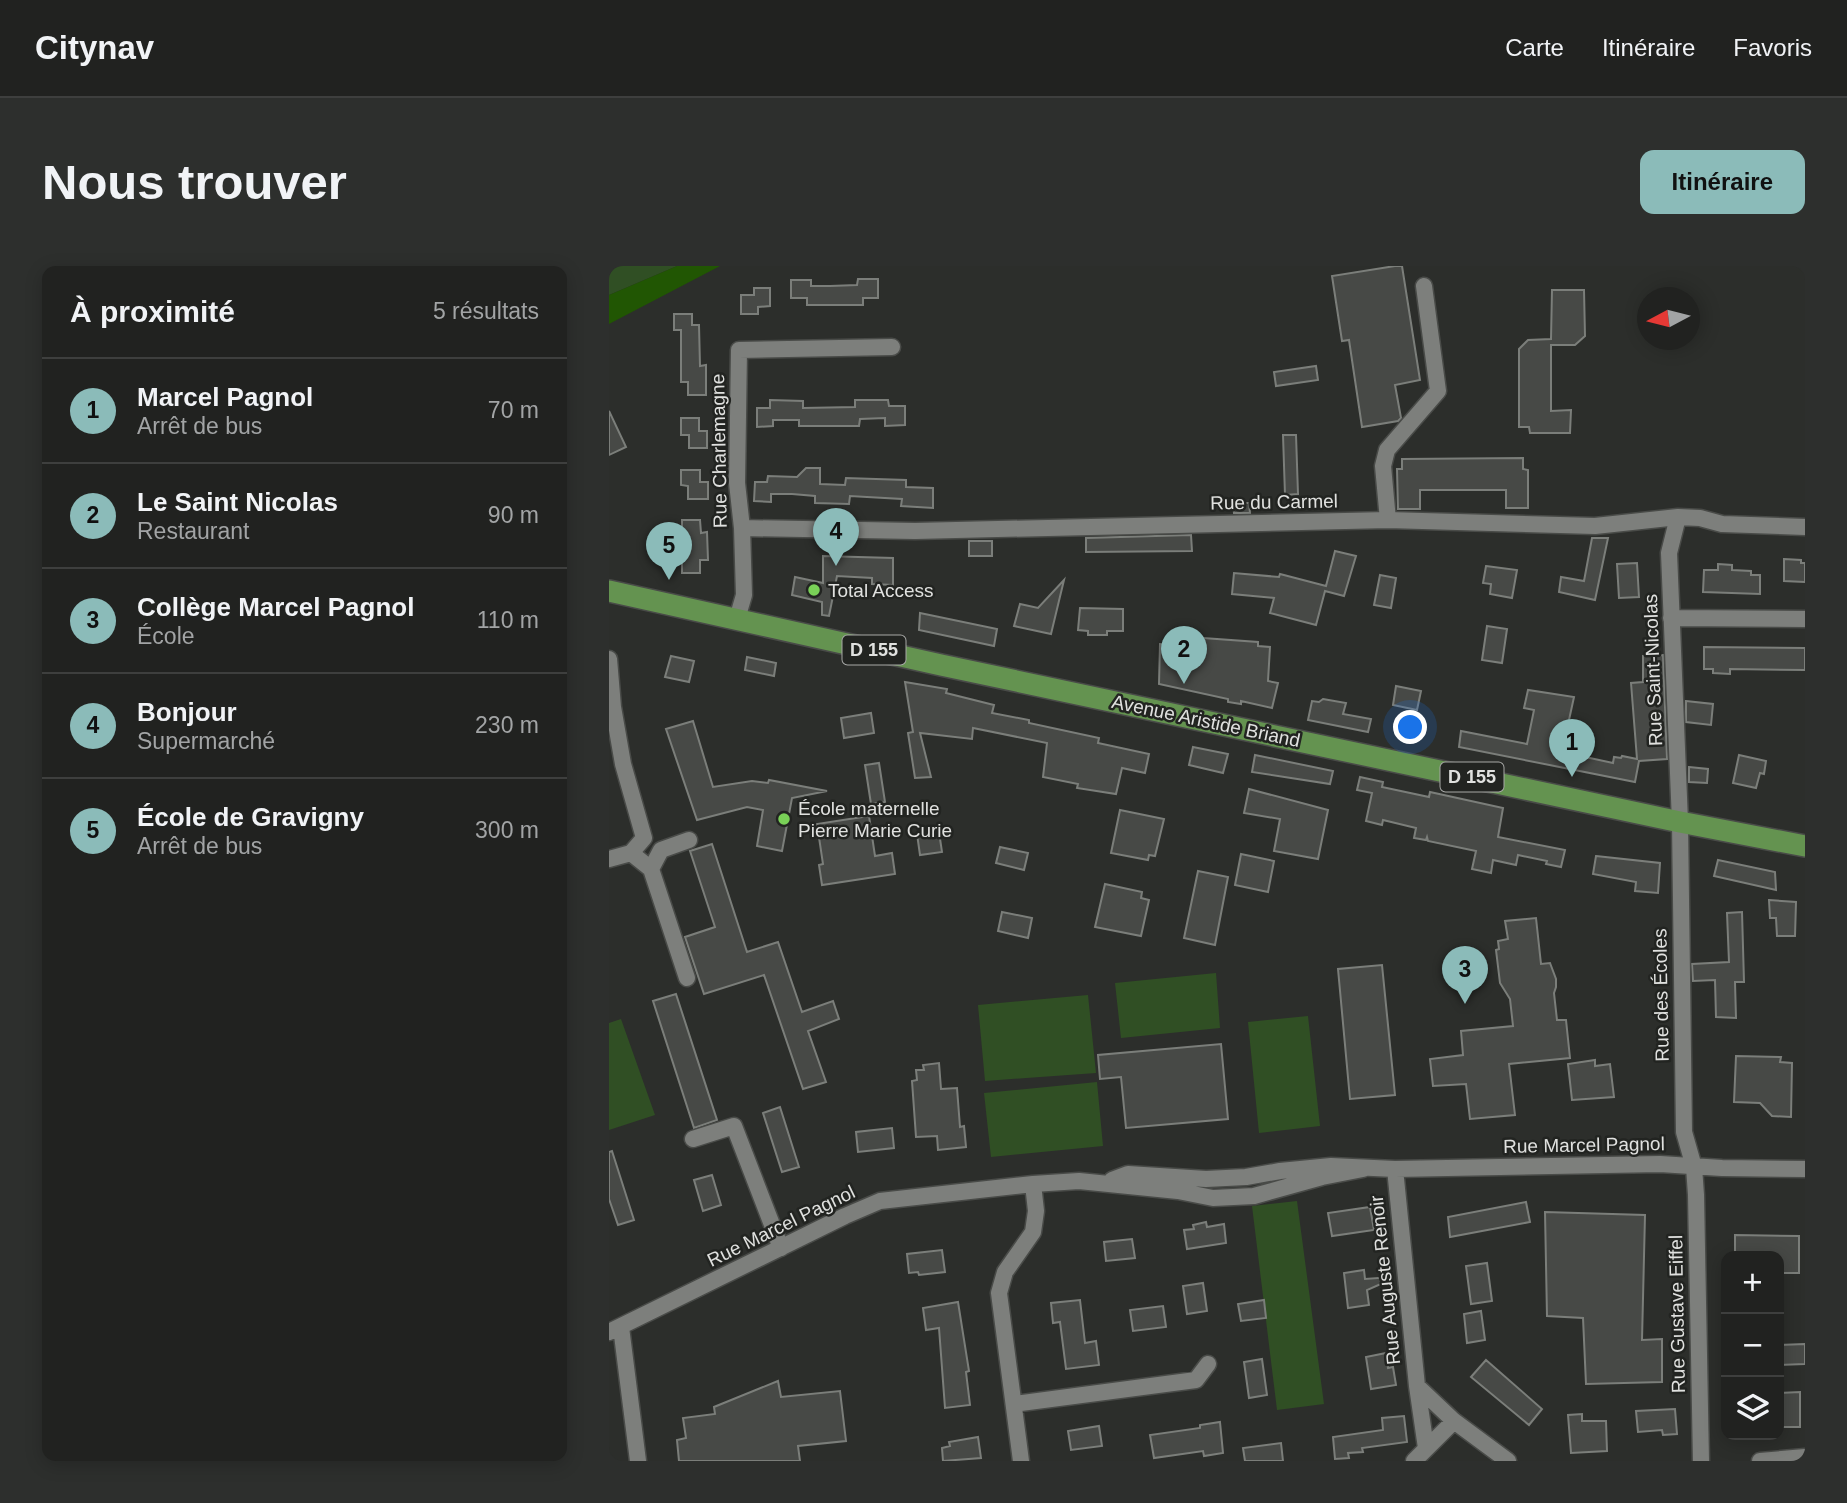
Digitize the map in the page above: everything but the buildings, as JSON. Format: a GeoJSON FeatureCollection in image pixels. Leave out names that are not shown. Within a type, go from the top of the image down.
{"type":"FeatureCollection","features":[{"type":"Feature","properties":{"kind":"main road","name":"Avenue Aristide Briand"},"geometry":{"type":"LineString","coordinates":[[609,592],[1680,822],[1805,846]]}},
{"type":"Feature","properties":{"kind":"street"},"geometry":{"type":"LineString","coordinates":[[1388,520],[1383,466],[1387,450],[1439,391],[1424,286]]}},
{"type":"Feature","properties":{"kind":"street","name":"Rue Charlemagne"},"geometry":{"type":"LineString","coordinates":[[737,619],[744,595],[742,528],[737,483],[739,351],[892,347]]}},
{"type":"Feature","properties":{"kind":"street","name":"Rue du Carmel"},"geometry":{"type":"LineString","coordinates":[[742,528],[915,531],[1388,520],[1595,526],[1678,517],[1700,518],[1722,524],[1805,527]]}},
{"type":"Feature","properties":{"kind":"street","name":"Rue Saint-Nicolas"},"geometry":{"type":"LineString","coordinates":[[1678,517],[1669,553],[1680,822]]}},
{"type":"Feature","properties":{"kind":"street"},"geometry":{"type":"LineString","coordinates":[[1671,618],[1805,620]]}},
{"type":"Feature","properties":{"kind":"street"},"geometry":{"type":"LineString","coordinates":[[609,659],[613,707],[623,764],[644,838],[661,850]]}},
{"type":"Feature","properties":{"kind":"street","name":"Rue des Écoles"},"geometry":{"type":"LineString","coordinates":[[1680,822],[1684,1132],[1694,1167]]}},
{"type":"Feature","properties":{"kind":"street"},"geometry":{"type":"LineString","coordinates":[[609,859],[631,853],[644,838]]}},
{"type":"Feature","properties":{"kind":"street"},"geometry":{"type":"LineString","coordinates":[[651,869],[661,850],[689,840]]}},
{"type":"Feature","properties":{"kind":"street"},"geometry":{"type":"LineString","coordinates":[[631,853],[651,869],[687,978]]}},
{"type":"Feature","properties":{"kind":"street"},"geometry":{"type":"LineString","coordinates":[[693,1139],[734,1126],[781,1248]]}},
{"type":"Feature","properties":{"kind":"street","name":"Rue Marcel Pagnol"},"geometry":{"type":"LineString","coordinates":[[615,1329],[880,1201],[1033,1184],[1106,1182],[1128,1174],[1206,1179],[1246,1177],[1331,1166],[1395,1169],[1660,1164],[1805,1169]]}},
{"type":"Feature","properties":{"kind":"street","name":"Rue Gustave Eiffel"},"geometry":{"type":"LineString","coordinates":[[1694,1167],[1701,1461]]}},
{"type":"Feature","properties":{"kind":"street","name":"Rue Auguste Renoir"},"geometry":{"type":"LineString","coordinates":[[1395,1169],[1426,1448]]}},
{"type":"Feature","properties":{"kind":"street"},"geometry":{"type":"LineString","coordinates":[[1021,1461],[999,1293],[1005,1272],[1033,1232],[1036,1211],[1033,1184]]}},
{"type":"Feature","properties":{"kind":"street"},"geometry":{"type":"LineString","coordinates":[[615,1329],[638,1461]]}},
{"type":"Feature","properties":{"kind":"street"},"geometry":{"type":"LineString","coordinates":[[1014,1404],[1196,1380],[1208,1364]]}},
{"type":"Feature","properties":{"kind":"street","name":"Rue Auguste Renoir"},"geometry":{"type":"LineString","coordinates":[[1417,1386],[1454,1421],[1508,1461]]}},
{"type":"Feature","properties":{"kind":"street"},"geometry":{"type":"LineString","coordinates":[[1414,1461],[1454,1421]]}},
{"type":"Feature","properties":{"kind":"street"},"geometry":{"type":"LineString","coordinates":[[1760,1461],[1805,1457]]}},
{"type":"Feature","properties":{"kind":"shaded area"},"geometry":{"type":"Polygon","coordinates":[[[609,266],[677,266],[609,295],[609,266]]]}},
{"type":"Feature","properties":{"kind":"shaded area"},"geometry":{"type":"Polygon","coordinates":[[[677,266],[720,266],[609,324],[609,295],[677,266]]]}},
{"type":"Feature","properties":{"kind":"shaded area"},"geometry":{"type":"Polygon","coordinates":[[[1216,973],[1220,1028],[1121,1038],[1115,983],[1216,973]]]}},
{"type":"Feature","properties":{"kind":"shaded area"},"geometry":{"type":"Polygon","coordinates":[[[1088,995],[1096,1073],[985,1081],[978,1005],[1088,995]]]}},
{"type":"Feature","properties":{"kind":"shaded area"},"geometry":{"type":"Polygon","coordinates":[[[1308,1016],[1320,1126],[1259,1133],[1248,1022],[1308,1016]]]}},
{"type":"Feature","properties":{"kind":"shaded area"},"geometry":{"type":"Polygon","coordinates":[[[621,1019],[655,1115],[609,1130],[609,1023],[621,1019]]]}},
{"type":"Feature","properties":{"kind":"shaded area"},"geometry":{"type":"Polygon","coordinates":[[[1097,1082],[1103,1146],[991,1157],[984,1093],[1097,1082]]]}},
{"type":"Feature","properties":{"kind":"shaded area"},"geometry":{"type":"Polygon","coordinates":[[[1297,1201],[1324,1404],[1277,1410],[1252,1206],[1297,1201]]]}},
{"type":"Feature","properties":{"kind":"place","name":"Bonjour"},"geometry":{"type":"Point","coordinates":[836,566]}},
{"type":"Feature","properties":{"kind":"place","name":"École de Gravigny"},"geometry":{"type":"Point","coordinates":[669,580]}},
{"type":"Feature","properties":{"kind":"place","name":"Total Access"},"geometry":{"type":"Point","coordinates":[814,590]}},
{"type":"Feature","properties":{"kind":"place","name":"Le Saint Nicolas"},"geometry":{"type":"Point","coordinates":[1184,684]}},
{"type":"Feature","properties":{"kind":"place","name":"Marcel Pagnol"},"geometry":{"type":"Point","coordinates":[1572,777]}},
{"type":"Feature","properties":{"kind":"place","name":"École maternelle Pierre Marie Curie"},"geometry":{"type":"Point","coordinates":[784,819]}},
{"type":"Feature","properties":{"kind":"place","name":"Collège Marcel Pagnol"},"geometry":{"type":"Point","coordinates":[1465,1004]}}]}
